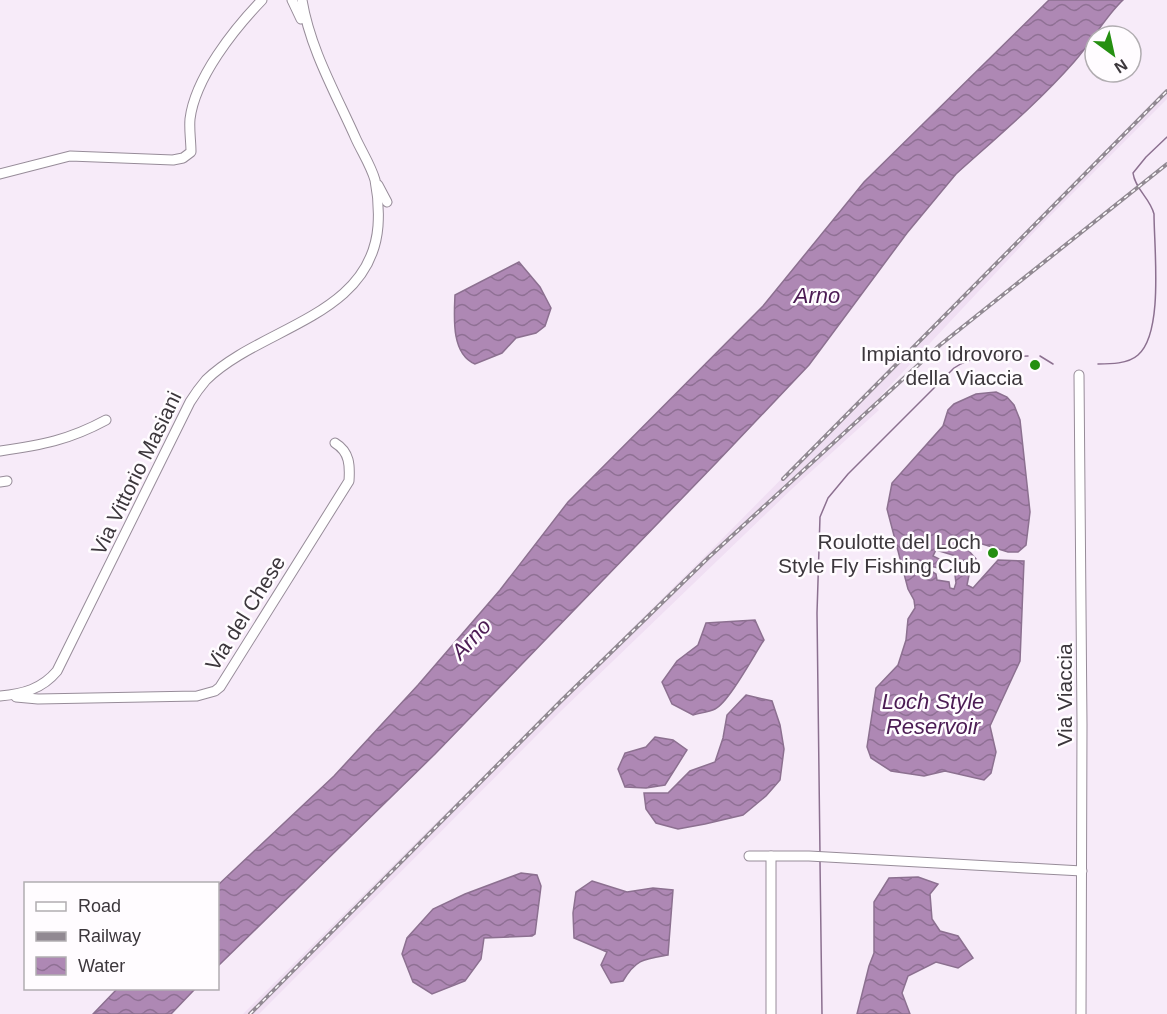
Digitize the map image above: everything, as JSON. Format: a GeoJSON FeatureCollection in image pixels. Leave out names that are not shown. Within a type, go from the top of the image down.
{"type":"FeatureCollection","features":[{"type":"Feature","properties":{"kind":"street"},"geometry":{"type":"LineString","coordinates":[[0,174],[70,156],[173,160],[183,158],[191,152],[190,117],[201,84],[235,30],[262,0]]}},
{"type":"Feature","properties":{"kind":"street"},"geometry":{"type":"LineString","coordinates":[[292,0],[310,35]]}},
{"type":"Feature","properties":{"kind":"street","name":"Via Vittorio Masiani"},"geometry":{"type":"LineString","coordinates":[[35,692],[51,678],[64,660],[190,402],[198,390],[205,381],[225,365],[336,301],[355,282],[369,258],[377,231],[378,215],[374,179],[310,35],[302,0]]}},
{"type":"Feature","properties":{"kind":"street"},"geometry":{"type":"LineString","coordinates":[[374,179],[387,201]]}},
{"type":"Feature","properties":{"kind":"street","name":"Via Viaccia"},"geometry":{"type":"LineString","coordinates":[[1079,375],[1083,871],[1081,1014]]}},
{"type":"Feature","properties":{"kind":"street"},"geometry":{"type":"LineString","coordinates":[[0,451],[51,443],[85,432],[106,420]]}},
{"type":"Feature","properties":{"kind":"street","name":"Via del Chese"},"geometry":{"type":"LineString","coordinates":[[35,692],[43,692],[52,698],[197,696],[220,687],[349,481],[350,462],[335,443]]}},
{"type":"Feature","properties":{"kind":"street"},"geometry":{"type":"LineString","coordinates":[[0,696],[35,692]]}},
{"type":"Feature","properties":{"kind":"street"},"geometry":{"type":"LineString","coordinates":[[749,856],[809,856],[1083,871]]}},
{"type":"Feature","properties":{"kind":"street"},"geometry":{"type":"LineString","coordinates":[[771,856],[771,1014]]}},
{"type":"Feature","properties":{"kind":"shaded area"},"geometry":{"type":"Polygon","coordinates":[[[1167,90],[1167,99],[1036,230],[873,404],[879,410],[793,488],[561,711],[259,1014],[243,1014],[714,547],[1167,90]]]}},
{"type":"Feature","properties":{"kind":"water","name":"Arno"},"geometry":{"type":"Polygon","coordinates":[[[1049,0],[1123,0],[1102,24],[1083,24],[1083,50],[1080,54],[1046,92],[956,174],[907,233],[809,365],[435,754],[219,965],[219,884],[334,776],[418,685],[500,590],[568,502],[763,306],[864,182],[1049,0]]]}},
{"type":"Feature","properties":{"kind":"water"},"geometry":{"type":"Polygon","coordinates":[[[519,262],[540,287],[551,308],[545,326],[536,333],[516,338],[502,353],[475,364],[467,359],[458,344],[455,295],[519,262]]]}},
{"type":"Feature","properties":{"kind":"water","name":"Loch Style Reservoir"},"geometry":{"type":"Polygon","coordinates":[[[996,392],[1007,397],[1014,405],[1020,420],[1030,512],[1026,545],[1018,552],[1008,552],[963,538],[959,541],[959,546],[969,551],[976,559],[972,570],[967,561],[962,561],[960,567],[954,566],[956,556],[936,550],[933,556],[941,560],[941,564],[938,568],[930,566],[937,580],[949,582],[950,588],[954,589],[956,583],[954,568],[965,571],[969,575],[967,585],[973,588],[998,560],[1024,561],[1020,661],[990,726],[996,752],[991,773],[984,780],[945,771],[924,776],[891,771],[871,758],[867,747],[876,688],[898,665],[906,640],[908,619],[915,608],[887,509],[892,483],[943,426],[948,410],[954,404],[976,394],[996,392]]]}},
{"type":"Feature","properties":{"kind":"water"},"geometry":{"type":"Polygon","coordinates":[[[755,620],[764,640],[721,705],[713,710],[693,715],[672,704],[662,682],[677,661],[698,645],[706,623],[755,620]]]}},
{"type":"Feature","properties":{"kind":"water"},"geometry":{"type":"Polygon","coordinates":[[[746,695],[772,701],[780,725],[784,749],[780,780],[766,796],[743,815],[678,829],[656,823],[646,809],[644,793],[668,793],[690,771],[715,762],[723,738],[727,715],[746,695]]]}},
{"type":"Feature","properties":{"kind":"water"},"geometry":{"type":"Polygon","coordinates":[[[655,737],[673,740],[687,750],[665,785],[646,788],[625,787],[618,769],[625,753],[646,747],[655,737]]]}},
{"type":"Feature","properties":{"kind":"water"},"geometry":{"type":"Polygon","coordinates":[[[521,873],[537,875],[541,886],[535,934],[484,938],[481,959],[465,981],[432,994],[413,982],[402,954],[407,938],[433,909],[521,873]]]}},
{"type":"Feature","properties":{"kind":"water"},"geometry":{"type":"Polygon","coordinates":[[[918,877],[938,884],[930,894],[932,919],[940,931],[958,936],[973,958],[958,968],[936,962],[908,976],[902,993],[910,1014],[857,1014],[874,953],[874,902],[889,878],[918,877]]]}},
{"type":"Feature","properties":{"kind":"water"},"geometry":{"type":"Polygon","coordinates":[[[592,881],[627,892],[653,888],[673,890],[668,955],[641,961],[632,968],[623,981],[611,983],[601,965],[607,952],[574,938],[573,913],[576,892],[592,881]]]}},
{"type":"Feature","properties":{"kind":"water"},"geometry":{"type":"Polygon","coordinates":[[[116,990],[194,990],[171,1014],[93,1014],[116,990]]]}},
{"type":"Feature","properties":{"kind":"waterway"},"geometry":{"type":"LineString","coordinates":[[1098,364],[1119,363],[1134,358],[1146,344],[1151,328],[1156,289],[1154,214],[1134,179],[1133,173],[1167,137]]}},
{"type":"Feature","properties":{"kind":"waterway"},"geometry":{"type":"LineString","coordinates":[[820,854],[817,613],[820,517],[828,498],[848,474],[954,368],[980,358],[1028,356]]}},
{"type":"Feature","properties":{"kind":"waterway"},"geometry":{"type":"LineString","coordinates":[[1040,356],[1053,364]]}},
{"type":"Feature","properties":{"kind":"waterway"},"geometry":{"type":"LineString","coordinates":[[820,862],[822,1014]]}},
{"type":"Feature","properties":{"kind":"railway"},"geometry":{"type":"LineString","coordinates":[[783,479],[1167,91]]}},
{"type":"Feature","properties":{"kind":"railway"},"geometry":{"type":"LineString","coordinates":[[250,1014],[561,701],[709,557],[940,345],[1167,164]]}},
{"type":"Feature","properties":{"kind":"place","name":"Impianto idrovoro della Viaccia"},"geometry":{"type":"Point","coordinates":[1035,365]}},
{"type":"Feature","properties":{"kind":"place","name":"Roulotte del Loch Style Fly Fishing Club"},"geometry":{"type":"Point","coordinates":[993,553]}}]}
